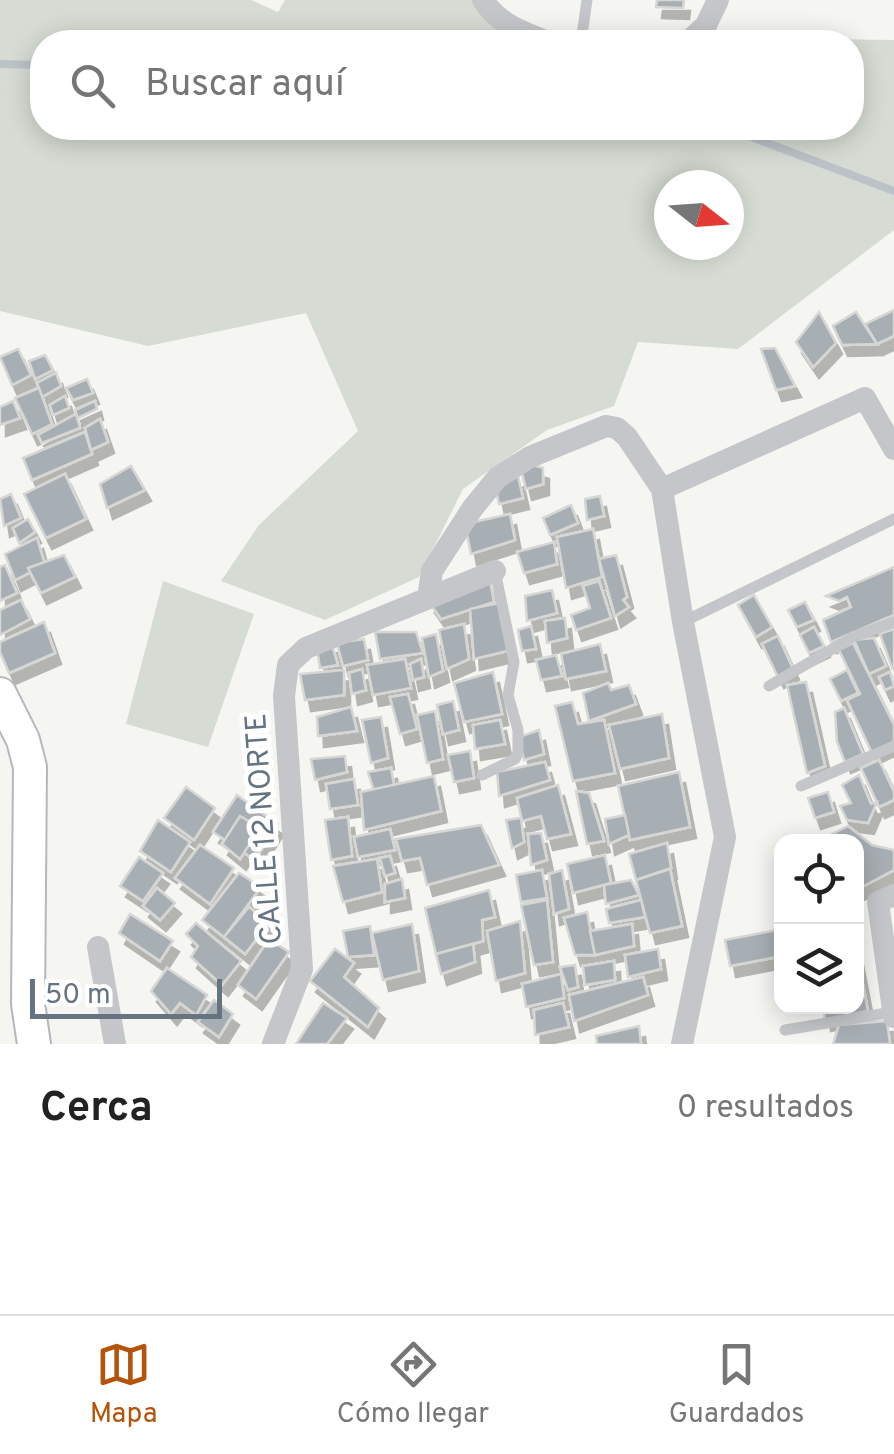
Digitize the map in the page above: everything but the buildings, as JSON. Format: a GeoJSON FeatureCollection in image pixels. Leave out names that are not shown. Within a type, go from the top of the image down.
{"type":"FeatureCollection","features":[{"type":"Feature","properties":{"kind":"street"},"geometry":{"type":"LineString","coordinates":[[701,30],[718,0]]}},
{"type":"Feature","properties":{"kind":"street"},"geometry":{"type":"LineString","coordinates":[[486,5],[517,30]]}},
{"type":"Feature","properties":{"kind":"street"},"geometry":{"type":"LineString","coordinates":[[662,489],[865,398],[894,449]]}},
{"type":"Feature","properties":{"kind":"street"},"geometry":{"type":"LineString","coordinates":[[495,571],[428,598],[429,579],[472,509],[498,477],[530,457],[606,426],[618,428],[662,489],[725,838],[682,1044]]}},
{"type":"Feature","properties":{"kind":"street","name":"CALLE 12 NORTE"},"geometry":{"type":"LineString","coordinates":[[273,1044],[302,970],[284,696],[288,664],[306,648],[428,598]]}},
{"type":"Feature","properties":{"kind":"street"},"geometry":{"type":"LineString","coordinates":[[0,694],[23,740],[30,767],[28,1004],[34,1044]]}},
{"type":"Feature","properties":{"kind":"street"},"geometry":{"type":"LineString","coordinates":[[894,895],[878,902],[894,1014]]}},
{"type":"Feature","properties":{"kind":"street"},"geometry":{"type":"LineString","coordinates":[[98,947],[115,1044]]}},
{"type":"Feature","properties":{"kind":"lane"},"geometry":{"type":"LineString","coordinates":[[582,30],[586,0]]}},
{"type":"Feature","properties":{"kind":"lane"},"geometry":{"type":"LineString","coordinates":[[683,622],[894,520]]}},
{"type":"Feature","properties":{"kind":"lane"},"geometry":{"type":"LineString","coordinates":[[482,775],[515,759],[518,753],[518,730],[508,695],[514,662],[495,571]]}},
{"type":"Feature","properties":{"kind":"lane"},"geometry":{"type":"LineString","coordinates":[[769,686],[854,637],[894,622]]}},
{"type":"Feature","properties":{"kind":"lane"},"geometry":{"type":"LineString","coordinates":[[801,786],[894,746]]}},
{"type":"Feature","properties":{"kind":"lane"},"geometry":{"type":"LineString","coordinates":[[785,1030],[894,1014]]}},
{"type":"Feature","properties":{"kind":"shaded area"},"geometry":{"type":"Polygon","coordinates":[[[0,0],[251,0],[278,12],[285,0],[477,0],[535,30],[30,30],[30,140],[864,140],[864,40],[894,40],[894,230],[738,349],[638,342],[614,406],[547,430],[463,489],[419,577],[325,620],[221,581],[259,525],[358,431],[306,313],[148,346],[0,311],[0,0]]]}},
{"type":"Feature","properties":{"kind":"shaded area"},"geometry":{"type":"Polygon","coordinates":[[[163,581],[254,614],[208,747],[126,724],[163,581]]]}},
{"type":"Feature","properties":{"kind":"waterway"},"geometry":{"type":"LineString","coordinates":[[0,64],[30,65]]}},
{"type":"Feature","properties":{"kind":"waterway"},"geometry":{"type":"LineString","coordinates":[[759,140],[894,191]]}}]}
